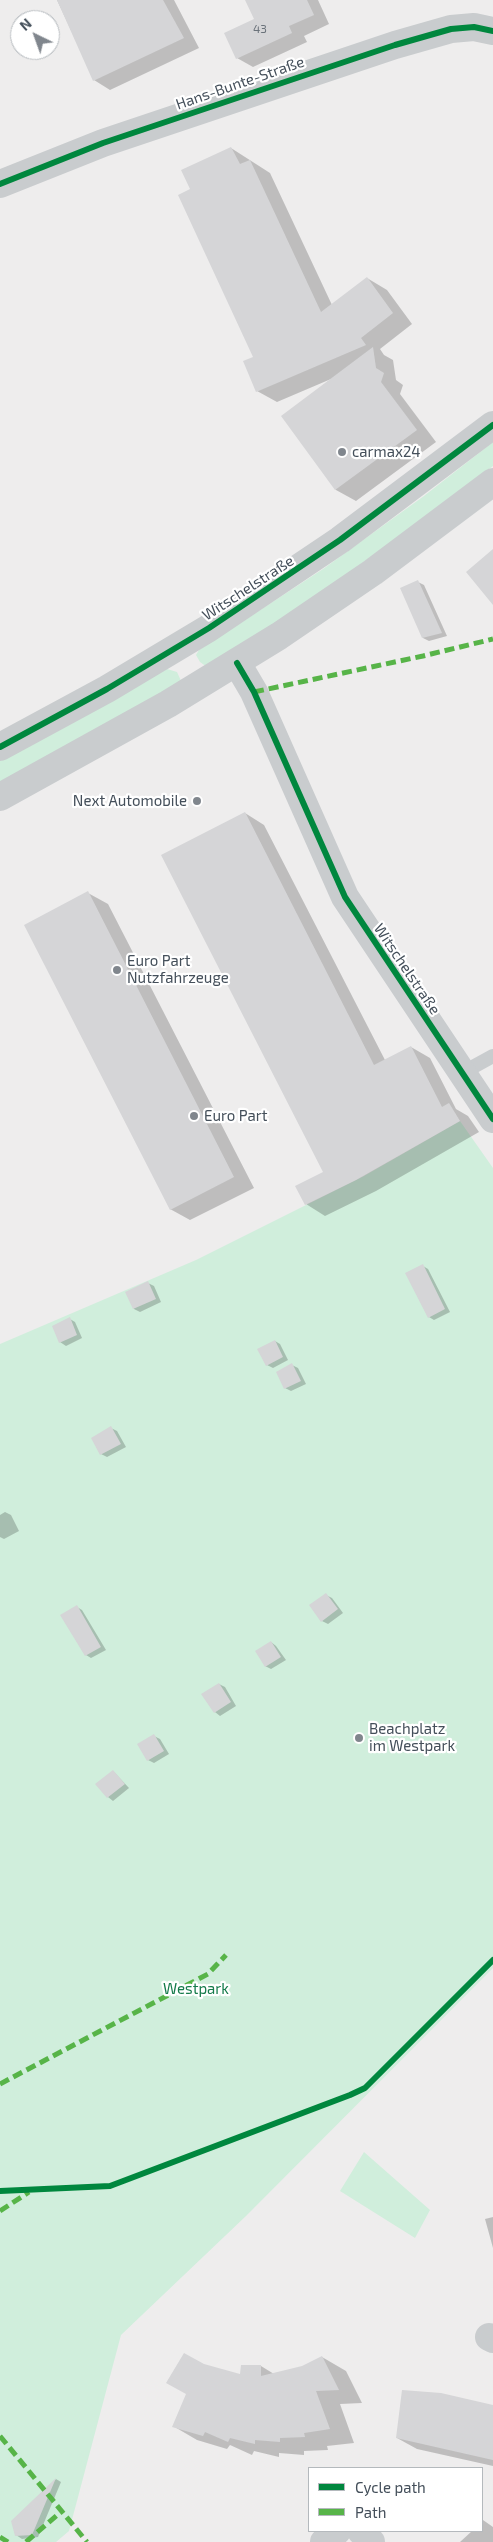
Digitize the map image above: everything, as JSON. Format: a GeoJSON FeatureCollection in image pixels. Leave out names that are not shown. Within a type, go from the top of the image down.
{"type":"FeatureCollection","features":[{"type":"Feature","properties":{"kind":"street","name":"Hans-Bunte-Straße"},"geometry":{"type":"LineString","coordinates":[[0,184],[102,143],[395,45],[451,29],[474,27],[493,31]]}},
{"type":"Feature","properties":{"kind":"street","name":"Witschelstraße"},"geometry":{"type":"LineString","coordinates":[[0,747],[100,693],[209,628],[348,535],[493,425]]}},
{"type":"Feature","properties":{"kind":"street"},"geometry":{"type":"LineString","coordinates":[[0,797],[93,747],[236,663],[346,591],[493,482]]}},
{"type":"Feature","properties":{"kind":"street","name":"Witschelstraße"},"geometry":{"type":"LineString","coordinates":[[236,663],[261,708],[345,897],[493,1119]]}},
{"type":"Feature","properties":{"kind":"street"},"geometry":{"type":"LineString","coordinates":[[324,2542],[336,2532]]}},
{"type":"Feature","properties":{"kind":"street"},"geometry":{"type":"LineString","coordinates":[[362,2532],[371,2542]]}},
{"type":"Feature","properties":{"kind":"lane"},"geometry":{"type":"LineString","coordinates":[[462,1073],[493,1056]]}},
{"type":"Feature","properties":{"kind":"green space"},"geometry":{"type":"Polygon","coordinates":[[[493,442],[493,466],[318,595],[207,667],[200,662],[196,655],[199,650],[323,569],[424,496],[493,442]]]}},
{"type":"Feature","properties":{"kind":"green space"},"geometry":{"type":"Polygon","coordinates":[[[167,669],[177,672],[182,683],[0,783],[0,761],[167,669]]]}},
{"type":"Feature","properties":{"kind":"green space","name":"Westpark"},"geometry":{"type":"Polygon","coordinates":[[[460,1121],[493,1168],[493,1968],[246,2216],[121,2335],[69,2531],[56,2542],[0,2542],[0,1344],[196,1260],[364,1176],[460,1121]]]}},
{"type":"Feature","properties":{"kind":"green space"},"geometry":{"type":"Polygon","coordinates":[[[364,2152],[430,2210],[415,2238],[340,2191],[364,2152]]]}},
{"type":"Feature","properties":{"kind":"building"},"geometry":{"type":"Polygon","coordinates":[[[57,0],[163,0],[184,38],[93,81],[57,0]]]}},
{"type":"Feature","properties":{"kind":"building"},"geometry":{"type":"Polygon","coordinates":[[[245,0],[307,0],[314,15],[289,26],[292,33],[236,59],[224,33],[254,19],[245,0]]]}},
{"type":"Feature","properties":{"kind":"building"},"geometry":{"type":"Polygon","coordinates":[[[231,147],[240,164],[250,160],[321,312],[367,277],[393,313],[361,338],[366,345],[256,392],[243,361],[253,357],[178,195],[190,189],[181,170],[231,147]]]}},
{"type":"Feature","properties":{"kind":"building"},"geometry":{"type":"Polygon","coordinates":[[[373,347],[376,368],[384,373],[381,382],[417,430],[335,490],[281,416],[373,347]]]}},
{"type":"Feature","properties":{"kind":"building"},"geometry":{"type":"Polygon","coordinates":[[[493,549],[493,605],[466,572],[493,549]]]}},
{"type":"Feature","properties":{"kind":"building"},"geometry":{"type":"Polygon","coordinates":[[[418,580],[442,633],[422,638],[400,588],[418,580]]]}},
{"type":"Feature","properties":{"kind":"building"},"geometry":{"type":"Polygon","coordinates":[[[245,812],[374,1065],[411,1046],[442,1107],[449,1103],[460,1121],[356,1180],[305,1205],[295,1186],[323,1172],[161,855],[245,812]]]}},
{"type":"Feature","properties":{"kind":"building"},"geometry":{"type":"Polygon","coordinates":[[[88,891],[234,1177],[170,1210],[24,925],[88,891]]]}},
{"type":"Feature","properties":{"kind":"building"},"geometry":{"type":"Polygon","coordinates":[[[423,1264],[445,1309],[428,1318],[405,1273],[423,1264]]]}},
{"type":"Feature","properties":{"kind":"building"},"geometry":{"type":"Polygon","coordinates":[[[148,1281],[156,1299],[133,1309],[125,1292],[148,1281]]]}},
{"type":"Feature","properties":{"kind":"building"},"geometry":{"type":"Polygon","coordinates":[[[70,1317],[77,1335],[59,1343],[52,1326],[70,1317]]]}},
{"type":"Feature","properties":{"kind":"building"},"geometry":{"type":"Polygon","coordinates":[[[275,1340],[283,1357],[266,1366],[257,1349],[275,1340]]]}},
{"type":"Feature","properties":{"kind":"building"},"geometry":{"type":"Polygon","coordinates":[[[292,1363],[301,1381],[284,1389],[276,1372],[292,1363]]]}},
{"type":"Feature","properties":{"kind":"building"},"geometry":{"type":"Polygon","coordinates":[[[111,1426],[121,1444],[100,1455],[91,1438],[111,1426]]]}},
{"type":"Feature","properties":{"kind":"building"},"geometry":{"type":"Polygon","coordinates":[[[326,1593],[338,1609],[321,1622],[309,1605],[326,1593]]]}},
{"type":"Feature","properties":{"kind":"building"},"geometry":{"type":"Polygon","coordinates":[[[77,1605],[101,1647],[85,1656],[60,1615],[77,1605]]]}},
{"type":"Feature","properties":{"kind":"building"},"geometry":{"type":"Polygon","coordinates":[[[271,1641],[281,1657],[265,1667],[255,1651],[271,1641]]]}},
{"type":"Feature","properties":{"kind":"building"},"geometry":{"type":"Polygon","coordinates":[[[219,1683],[231,1702],[214,1713],[201,1694],[219,1683]]]}},
{"type":"Feature","properties":{"kind":"building"},"geometry":{"type":"Polygon","coordinates":[[[154,1734],[164,1751],[147,1761],[137,1744],[154,1734]]]}},
{"type":"Feature","properties":{"kind":"building"},"geometry":{"type":"Polygon","coordinates":[[[113,1770],[125,1784],[107,1798],[95,1784],[113,1770]]]}},
{"type":"Feature","properties":{"kind":"building"},"geometry":{"type":"Polygon","coordinates":[[[184,2353],[204,2364],[240,2374],[241,2365],[261,2365],[261,2376],[302,2366],[322,2356],[339,2390],[316,2391],[330,2429],[304,2433],[305,2437],[280,2438],[280,2442],[255,2440],[255,2444],[230,2438],[228,2442],[205,2432],[203,2436],[172,2427],[186,2394],[166,2383],[184,2353]]]}},
{"type":"Feature","properties":{"kind":"building"},"geometry":{"type":"Polygon","coordinates":[[[402,2390],[441,2393],[493,2405],[493,2460],[396,2438],[402,2390]]]}},
{"type":"Feature","properties":{"kind":"building"},"geometry":{"type":"Polygon","coordinates":[[[56,2478],[32,2535],[15,2536],[11,2521],[56,2478]]]}},
{"type":"Feature","properties":{"kind":"marked path"},"geometry":{"type":"LineString","coordinates":[[254,692],[493,639]]}},
{"type":"Feature","properties":{"kind":"marked path"},"geometry":{"type":"LineString","coordinates":[[0,2084],[208,1974],[226,1955]]}},
{"type":"Feature","properties":{"kind":"marked path"},"geometry":{"type":"LineString","coordinates":[[0,2211],[29,2192]]}},
{"type":"Feature","properties":{"kind":"marked path"},"geometry":{"type":"LineString","coordinates":[[0,2436],[87,2542]]}},
{"type":"Feature","properties":{"kind":"marked path"},"geometry":{"type":"LineString","coordinates":[[26,2542],[62,2511]]}},
{"type":"Feature","properties":{"kind":"marked path"},"geometry":{"type":"LineString","coordinates":[[0,2537],[8,2542]]}},
{"type":"Feature","properties":{"kind":"cycle path"},"geometry":{"type":"LineString","coordinates":[[0,184],[103,143],[395,45],[451,29],[474,27],[493,31]]}},
{"type":"Feature","properties":{"kind":"cycle path"},"geometry":{"type":"LineString","coordinates":[[0,747],[107,689],[209,628],[340,540],[493,425]]}},
{"type":"Feature","properties":{"kind":"cycle path"},"geometry":{"type":"LineString","coordinates":[[237,663],[254,692],[345,897],[493,1119]]}},
{"type":"Feature","properties":{"kind":"cycle path"},"geometry":{"type":"LineString","coordinates":[[0,2191],[110,2186],[365,2088],[493,1960]]}},
{"type":"Feature","properties":{"kind":"place","name":"carmax24"},"geometry":{"type":"Point","coordinates":[342,452]}},
{"type":"Feature","properties":{"kind":"place","name":"Next Automobile"},"geometry":{"type":"Point","coordinates":[197,801]}},
{"type":"Feature","properties":{"kind":"place","name":"Euro Part Nutzfahrzeuge"},"geometry":{"type":"Point","coordinates":[117,970]}},
{"type":"Feature","properties":{"kind":"place","name":"Euro Part"},"geometry":{"type":"Point","coordinates":[194,1116]}},
{"type":"Feature","properties":{"kind":"place","name":"Beachplatz im Westpark"},"geometry":{"type":"Point","coordinates":[359,1738]}}]}
